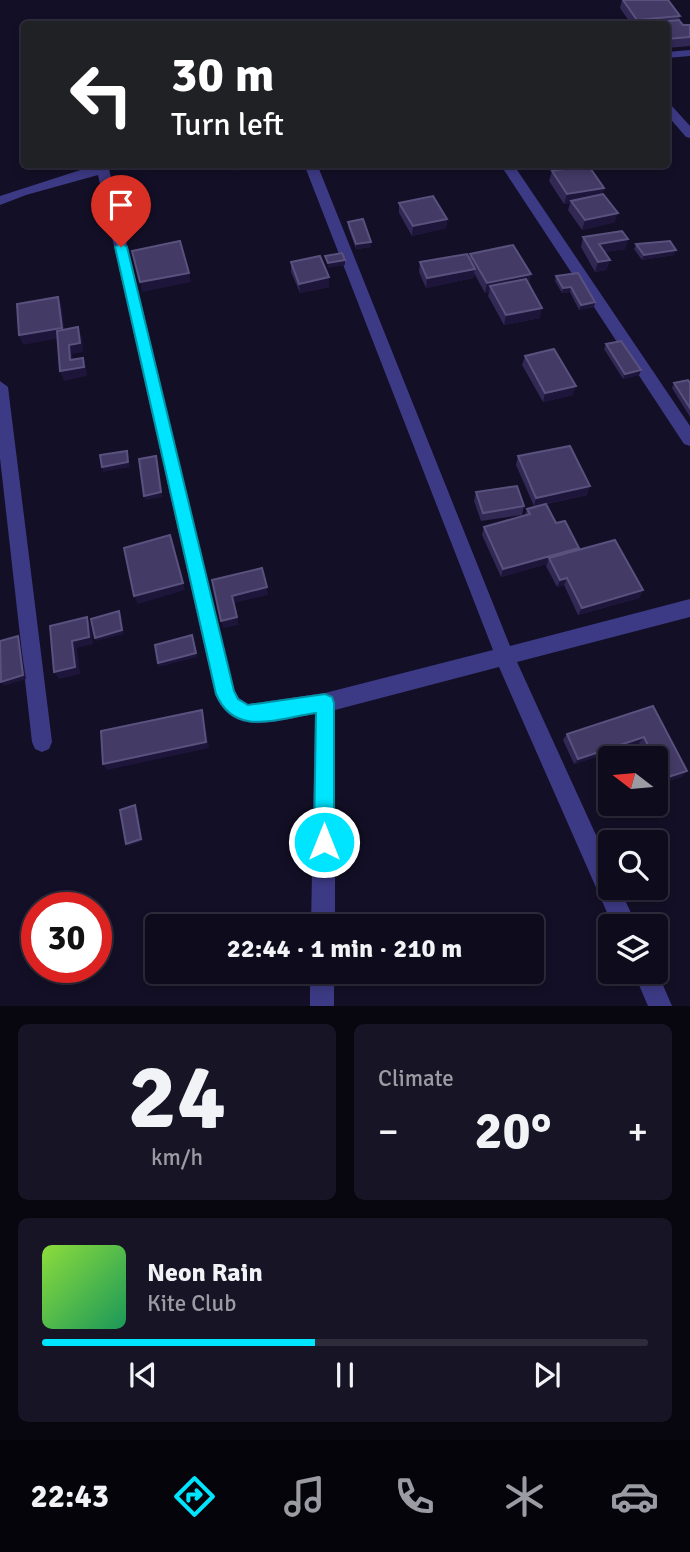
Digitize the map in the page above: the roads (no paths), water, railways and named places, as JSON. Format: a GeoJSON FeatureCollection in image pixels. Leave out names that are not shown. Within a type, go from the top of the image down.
{"type":"FeatureCollection","features":[{"type":"Feature","properties":{"kind":"street"},"geometry":{"type":"LineString","coordinates":[[670,55],[690,53]]}},
{"type":"Feature","properties":{"kind":"street"},"geometry":{"type":"LineString","coordinates":[[670,111],[690,134]]}},
{"type":"Feature","properties":{"kind":"street"},"geometry":{"type":"LineString","coordinates":[[0,201],[101,168]]}},
{"type":"Feature","properties":{"kind":"street"},"geometry":{"type":"LineString","coordinates":[[104,168],[225,694],[232,705],[246,714],[325,703],[690,608]]}},
{"type":"Feature","properties":{"kind":"street"},"geometry":{"type":"LineString","coordinates":[[312,168],[505,657],[620,914]]}},
{"type":"Feature","properties":{"kind":"street"},"geometry":{"type":"LineString","coordinates":[[509,168],[690,439]]}},
{"type":"Feature","properties":{"kind":"street"},"geometry":{"type":"LineString","coordinates":[[0,387],[42,742]]}},
{"type":"Feature","properties":{"kind":"street"},"geometry":{"type":"LineString","coordinates":[[323,914],[325,703]]}},
{"type":"Feature","properties":{"kind":"street"},"geometry":{"type":"LineString","coordinates":[[322,984],[322,1006]]}},
{"type":"Feature","properties":{"kind":"street"},"geometry":{"type":"LineString","coordinates":[[651,984],[660,1006]]}}]}
